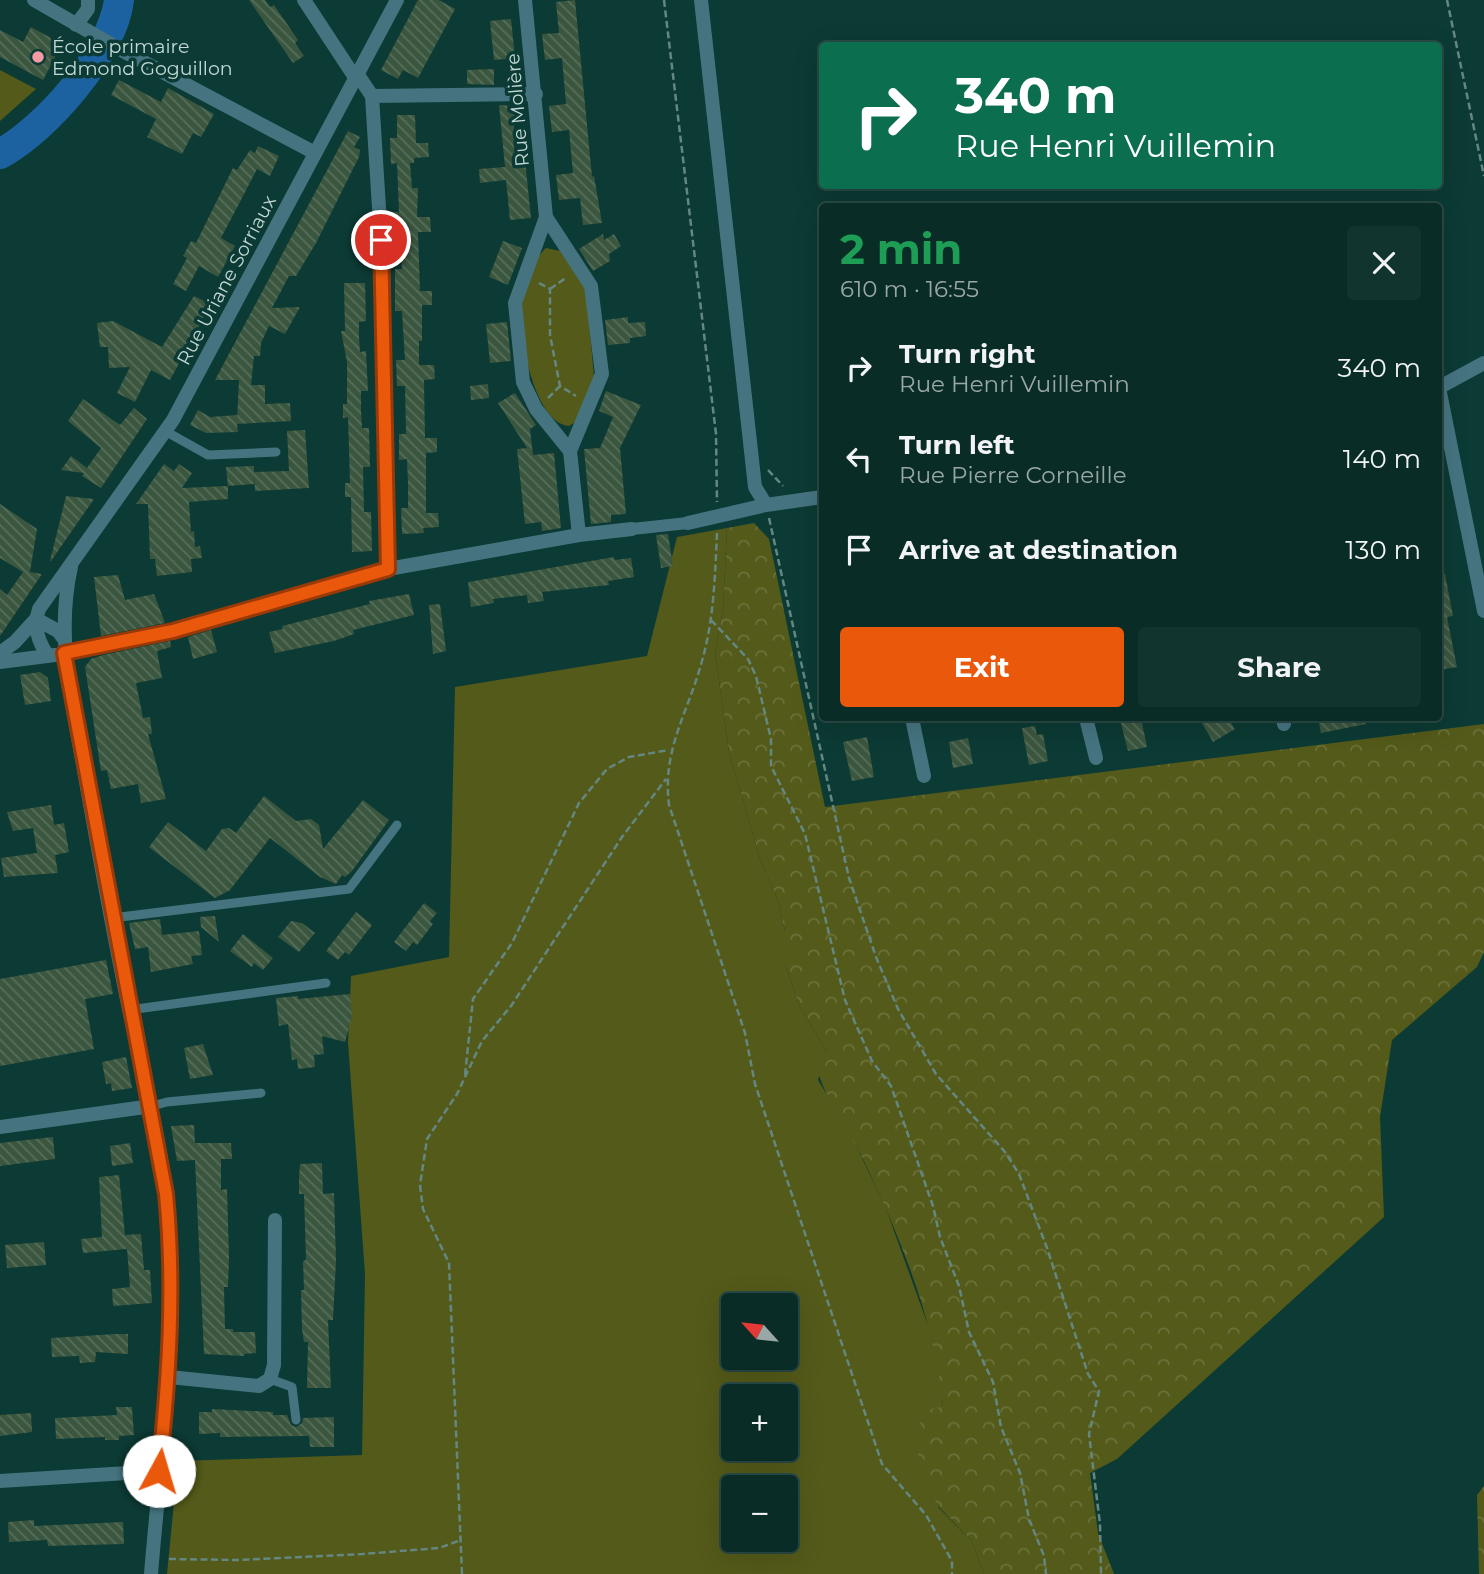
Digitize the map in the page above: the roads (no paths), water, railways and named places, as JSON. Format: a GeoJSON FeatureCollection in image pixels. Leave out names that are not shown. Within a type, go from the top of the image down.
{"type":"FeatureCollection","features":[{"type":"Feature","properties":{"kind":"street"},"geometry":{"type":"LineString","coordinates":[[34,0],[123,51],[315,153]]}},
{"type":"Feature","properties":{"kind":"street"},"geometry":{"type":"LineString","coordinates":[[83,29],[88,0]]}},
{"type":"Feature","properties":{"kind":"street"},"geometry":{"type":"LineString","coordinates":[[304,0],[372,96],[381,240],[388,569]]}},
{"type":"Feature","properties":{"kind":"street","name":"Rue Uriane Sorriaux"},"geometry":{"type":"LineString","coordinates":[[0,653],[15,642],[36,619],[46,597],[71,567],[165,431],[397,0]]}},
{"type":"Feature","properties":{"kind":"street","name":"Rue Molière"},"geometry":{"type":"LineString","coordinates":[[525,0],[546,217],[515,303],[523,382],[536,410],[570,451]]}},
{"type":"Feature","properties":{"kind":"street"},"geometry":{"type":"LineString","coordinates":[[701,0],[755,487],[766,505]]}},
{"type":"Feature","properties":{"kind":"street"},"geometry":{"type":"LineString","coordinates":[[372,96],[536,94]]}},
{"type":"Feature","properties":{"kind":"street","name":"Rue Molière"},"geometry":{"type":"LineString","coordinates":[[546,217],[591,286],[602,374],[570,451],[579,535]]}},
{"type":"Feature","properties":{"kind":"street"},"geometry":{"type":"LineString","coordinates":[[1442,386],[1484,363]]}},
{"type":"Feature","properties":{"kind":"street"},"geometry":{"type":"LineString","coordinates":[[1442,403],[1484,611]]}},
{"type":"Feature","properties":{"kind":"street"},"geometry":{"type":"LineString","coordinates":[[0,662],[48,656],[64,646],[173,631],[388,569],[579,535],[688,523],[766,505],[819,497]]}},
{"type":"Feature","properties":{"kind":"street","name":"Rue Uriane Sorriaux"},"geometry":{"type":"LineString","coordinates":[[71,567],[65,592],[64,646],[129,1010],[152,1106],[166,1194],[172,1260],[169,1377],[151,1567]]}},
{"type":"Feature","properties":{"kind":"street"},"geometry":{"type":"LineString","coordinates":[[36,619],[58,631],[64,646]]}},
{"type":"Feature","properties":{"kind":"street"},"geometry":{"type":"LineString","coordinates":[[36,619],[37,634],[48,656]]}},
{"type":"Feature","properties":{"kind":"street"},"geometry":{"type":"LineString","coordinates":[[913,721],[924,776]]}},
{"type":"Feature","properties":{"kind":"street"},"geometry":{"type":"LineString","coordinates":[[1087,721],[1096,758]]}},
{"type":"Feature","properties":{"kind":"street"},"geometry":{"type":"LineString","coordinates":[[0,1127],[152,1106]]}},
{"type":"Feature","properties":{"kind":"street"},"geometry":{"type":"LineString","coordinates":[[169,1377],[259,1386],[270,1379],[274,1365],[275,1220]]}},
{"type":"Feature","properties":{"kind":"street"},"geometry":{"type":"LineString","coordinates":[[0,1481],[159,1471]]}},
{"type":"Feature","properties":{"kind":"lane"},"geometry":{"type":"LineString","coordinates":[[165,431],[208,455],[275,452]]}},
{"type":"Feature","properties":{"kind":"lane"},"geometry":{"type":"LineString","coordinates":[[112,918],[349,889],[397,825]]}},
{"type":"Feature","properties":{"kind":"lane"},"geometry":{"type":"LineString","coordinates":[[129,1010],[326,984]]}},
{"type":"Feature","properties":{"kind":"lane"},"geometry":{"type":"LineString","coordinates":[[152,1106],[167,1101],[261,1093]]}},
{"type":"Feature","properties":{"kind":"lane"},"geometry":{"type":"LineString","coordinates":[[270,1379],[292,1387],[296,1420]]}},
{"type":"Feature","properties":{"kind":"waterway"},"geometry":{"type":"LineString","coordinates":[[0,154],[37,127],[74,88],[104,43],[114,21],[119,0]]}},
{"type":"Feature","properties":{"kind":"place","name":"École primaire Edmond Goguillon"},"geometry":{"type":"Point","coordinates":[38,57]}}]}
